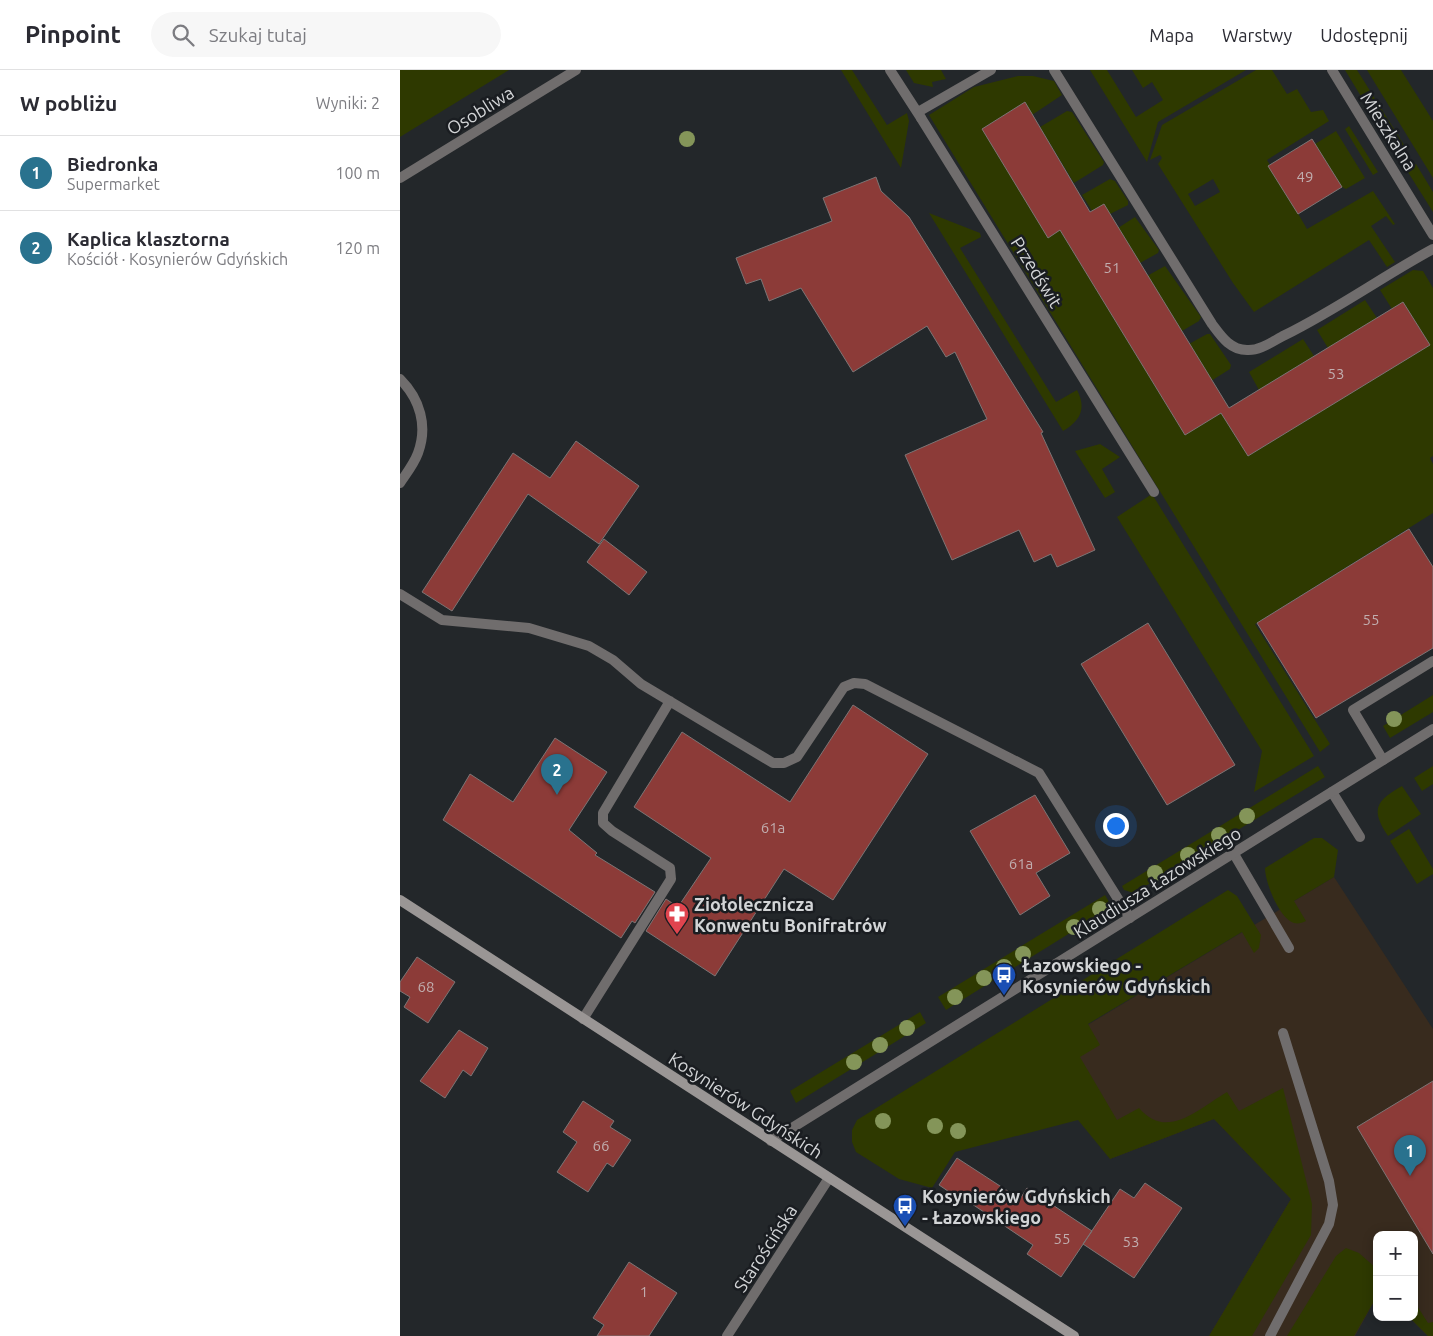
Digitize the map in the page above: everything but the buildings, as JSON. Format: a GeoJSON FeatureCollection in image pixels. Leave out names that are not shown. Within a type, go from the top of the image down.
{"type":"FeatureCollection","features":[{"type":"Feature","properties":{"kind":"street","name":"Osobliwa"},"geometry":{"type":"LineString","coordinates":[[400,178],[576,70]]}},
{"type":"Feature","properties":{"kind":"street","name":"Przedświt"},"geometry":{"type":"LineString","coordinates":[[890,70],[1154,492]]}},
{"type":"Feature","properties":{"kind":"street"},"geometry":{"type":"LineString","coordinates":[[919,115],[991,70]]}},
{"type":"Feature","properties":{"kind":"street"},"geometry":{"type":"LineString","coordinates":[[1054,70],[1212,324],[1222,338],[1231,346],[1244,350],[1256,350],[1306,325],[1433,249]]}},
{"type":"Feature","properties":{"kind":"street","name":"Mieszkalna"},"geometry":{"type":"LineString","coordinates":[[1332,70],[1433,235]]}},
{"type":"Feature","properties":{"kind":"street"},"geometry":{"type":"LineString","coordinates":[[400,379],[417,401],[422,418],[422,439],[418,454],[400,483]]}},
{"type":"Feature","properties":{"kind":"street"},"geometry":{"type":"LineString","coordinates":[[400,594],[442,620],[529,628],[589,646],[613,660],[641,684],[773,763],[784,763],[797,757],[844,687],[854,683],[865,684],[1039,773],[1130,918]]}},
{"type":"Feature","properties":{"kind":"street"},"geometry":{"type":"LineString","coordinates":[[1383,760],[1353,710],[1433,661]]}},
{"type":"Feature","properties":{"kind":"street"},"geometry":{"type":"LineString","coordinates":[[583,1019],[671,879],[670,868],[612,831],[603,823],[603,813],[670,701]]}},
{"type":"Feature","properties":{"kind":"street","name":"Klaudiusza Łazowskiego"},"geometry":{"type":"LineString","coordinates":[[771,1141],[1433,730]]}},
{"type":"Feature","properties":{"kind":"street"},"geometry":{"type":"LineString","coordinates":[[1332,792],[1360,837]]}},
{"type":"Feature","properties":{"kind":"street"},"geometry":{"type":"LineString","coordinates":[[1234,854],[1290,948]]}},
{"type":"Feature","properties":{"kind":"street","name":"Kosynierów Gdyńskich"},"geometry":{"type":"LineString","coordinates":[[400,900],[1074,1336]]}},
{"type":"Feature","properties":{"kind":"street"},"geometry":{"type":"LineString","coordinates":[[1270,1336],[1329,1224],[1333,1205],[1321,1152],[1283,1033]]}},
{"type":"Feature","properties":{"kind":"street","name":"Starościńska"},"geometry":{"type":"LineString","coordinates":[[727,1336],[829,1178]]}},
{"type":"Feature","properties":{"kind":"shaded area"},"geometry":{"type":"Polygon","coordinates":[[[1334,877],[1433,1029],[1433,1336],[1428,1336],[1413,1321],[1418,1321],[1418,1231],[1373,1231],[1373,1303],[1355,1336],[1209,1336],[1291,1199],[1214,1119],[1110,1159],[1066,1038],[1334,877]]]}},
{"type":"Feature","properties":{"kind":"green space"},"geometry":{"type":"Polygon","coordinates":[[[400,70],[509,70],[400,137],[400,70]]]}},
{"type":"Feature","properties":{"kind":"green space"},"geometry":{"type":"Polygon","coordinates":[[[841,70],[852,70],[887,125],[907,113],[909,121],[901,168],[841,70]]]}},
{"type":"Feature","properties":{"kind":"green space"},"geometry":{"type":"Polygon","coordinates":[[[906,70],[941,70],[946,79],[932,82],[933,87],[914,83],[906,70]]]}},
{"type":"Feature","properties":{"kind":"green space"},"geometry":{"type":"Polygon","coordinates":[[[1090,70],[1107,70],[1136,117],[1163,100],[1152,82],[1143,88],[1132,70],[1246,70],[1158,122],[1147,162],[1090,70]]]}},
{"type":"Feature","properties":{"kind":"green space"},"geometry":{"type":"Polygon","coordinates":[[[1256,70],[1272,70],[1287,94],[1297,89],[1311,112],[1323,110],[1329,121],[1267,160],[1307,229],[1373,191],[1395,224],[1393,225],[1386,216],[1371,226],[1395,262],[1387,267],[1369,240],[1254,312],[1233,283],[1158,164],[1162,158],[1160,155],[1150,160],[1162,125],[1256,70]],[[1213,179],[1188,194],[1195,206],[1220,192],[1213,179]]]}},
{"type":"Feature","properties":{"kind":"green space"},"geometry":{"type":"Polygon","coordinates":[[[1345,70],[1357,70],[1406,148],[1396,154],[1345,70]]]}},
{"type":"Feature","properties":{"kind":"green space"},"geometry":{"type":"Polygon","coordinates":[[[1367,70],[1401,70],[1433,121],[1433,178],[1367,70]]]}},
{"type":"Feature","properties":{"kind":"green space"},"geometry":{"type":"Polygon","coordinates":[[[1018,76],[1033,76],[1054,81],[1062,95],[1032,115],[1025,103],[982,129],[1049,237],[1060,230],[1185,435],[1221,413],[1248,456],[1429,345],[1403,302],[1392,309],[1380,290],[1413,270],[1423,271],[1433,288],[1433,456],[1430,458],[1433,464],[1433,513],[1255,624],[1330,744],[1320,752],[929,115],[974,87],[1018,76]]]}},
{"type":"Feature","properties":{"kind":"green space"},"geometry":{"type":"Polygon","coordinates":[[[1067,111],[1072,112],[1104,162],[1103,165],[1074,183],[1040,127],[1067,111]]]}},
{"type":"Feature","properties":{"kind":"green space"},"geometry":{"type":"Polygon","coordinates":[[[1349,126],[1378,172],[1373,175],[1345,129],[1349,126]]]}},
{"type":"Feature","properties":{"kind":"green space"},"geometry":{"type":"Polygon","coordinates":[[[1336,131],[1365,178],[1346,189],[1342,187],[1315,144],[1336,131]]]}},
{"type":"Feature","properties":{"kind":"green space"},"geometry":{"type":"Polygon","coordinates":[[[1416,164],[1433,192],[1433,212],[1406,169],[1416,164]]]}},
{"type":"Feature","properties":{"kind":"green space"},"geometry":{"type":"Polygon","coordinates":[[[1110,179],[1115,181],[1128,201],[1128,205],[1110,214],[1092,211],[1082,195],[1110,179]]]}},
{"type":"Feature","properties":{"kind":"green space"},"geometry":{"type":"Polygon","coordinates":[[[929,213],[980,233],[981,237],[960,248],[1056,402],[1077,390],[1081,403],[1080,414],[1074,423],[1063,431],[929,213]]]}},
{"type":"Feature","properties":{"kind":"green space"},"geometry":{"type":"Polygon","coordinates":[[[1135,217],[1159,250],[1158,253],[1140,263],[1118,228],[1135,217]]]}},
{"type":"Feature","properties":{"kind":"green space"},"geometry":{"type":"Polygon","coordinates":[[[1165,266],[1201,317],[1199,321],[1182,331],[1147,276],[1165,266]]]}},
{"type":"Feature","properties":{"kind":"green space"},"geometry":{"type":"Polygon","coordinates":[[[1365,300],[1377,318],[1328,348],[1317,330],[1365,300]]]}},
{"type":"Feature","properties":{"kind":"green space"},"geometry":{"type":"Polygon","coordinates":[[[1210,334],[1231,365],[1230,369],[1211,381],[1189,344],[1210,334]]]}},
{"type":"Feature","properties":{"kind":"green space"},"geometry":{"type":"Polygon","coordinates":[[[1303,339],[1314,356],[1259,390],[1249,372],[1303,339]]]}},
{"type":"Feature","properties":{"kind":"green space"},"geometry":{"type":"Polygon","coordinates":[[[1100,444],[1120,457],[1102,469],[1115,492],[1105,498],[1075,451],[1100,444]]]}},
{"type":"Feature","properties":{"kind":"green space"},"geometry":{"type":"Polygon","coordinates":[[[1152,494],[1314,756],[1254,792],[1262,751],[1117,517],[1152,494]]]}},
{"type":"Feature","properties":{"kind":"green space"},"geometry":{"type":"Polygon","coordinates":[[[1433,695],[1433,712],[1390,738],[1383,726],[1433,695]]]}},
{"type":"Feature","properties":{"kind":"green space"},"geometry":{"type":"Polygon","coordinates":[[[1318,766],[1325,777],[1134,893],[1124,890],[1122,886],[1318,766]]]}},
{"type":"Feature","properties":{"kind":"green space"},"geometry":{"type":"Polygon","coordinates":[[[1433,766],[1433,784],[1422,791],[1414,778],[1433,766]]]}},
{"type":"Feature","properties":{"kind":"green space"},"geometry":{"type":"Polygon","coordinates":[[[1402,786],[1421,814],[1388,836],[1379,819],[1378,806],[1386,796],[1402,786]]]}},
{"type":"Feature","properties":{"kind":"green space"},"geometry":{"type":"Polygon","coordinates":[[[1409,829],[1433,869],[1433,874],[1417,884],[1390,841],[1409,829]]]}},
{"type":"Feature","properties":{"kind":"green space"},"geometry":{"type":"Polygon","coordinates":[[[1314,838],[1322,838],[1338,850],[1334,877],[1294,901],[1306,921],[1294,923],[1288,920],[1278,907],[1267,882],[1265,868],[1314,838]]]}},
{"type":"Feature","properties":{"kind":"green space"},"geometry":{"type":"Polygon","coordinates":[[[1228,890],[1237,896],[1261,935],[1259,948],[1254,953],[1242,932],[1088,1024],[1100,1045],[1080,1057],[1117,1120],[1139,1108],[1160,1122],[1172,1122],[1194,1113],[1227,1092],[1239,1111],[1283,1088],[1312,1204],[1311,1235],[1252,1336],[1209,1336],[1291,1199],[1214,1119],[1110,1159],[1078,1120],[955,1152],[932,1188],[899,1179],[856,1152],[852,1142],[852,1130],[857,1120],[1228,890]]]}},
{"type":"Feature","properties":{"kind":"green space"},"geometry":{"type":"Polygon","coordinates":[[[1105,895],[1112,907],[946,1010],[938,997],[1105,895]]]}},
{"type":"Feature","properties":{"kind":"green space"},"geometry":{"type":"Polygon","coordinates":[[[920,1012],[926,1023],[796,1103],[790,1091],[920,1012]]]}},
{"type":"Feature","properties":{"kind":"green space"},"geometry":{"type":"Polygon","coordinates":[[[1346,1248],[1359,1253],[1373,1265],[1373,1303],[1354,1336],[1287,1336],[1336,1256],[1346,1248]]]}},
{"type":"Feature","properties":{"kind":"green space"},"geometry":{"type":"Polygon","coordinates":[[[1418,1307],[1428,1323],[1433,1322],[1433,1336],[1428,1336],[1413,1321],[1418,1321],[1418,1307]]]}},
{"type":"Feature","properties":{"kind":"place","name":"Kaplica klasztorna"},"geometry":{"type":"Point","coordinates":[557,795]}},
{"type":"Feature","properties":{"kind":"place","name":"Ziołolecznicza Konwentu Bonifratrów"},"geometry":{"type":"Point","coordinates":[677,935]}},
{"type":"Feature","properties":{"kind":"place","name":"Łazowskiego - Kosynierów Gdyńskich"},"geometry":{"type":"Point","coordinates":[1004,996]}},
{"type":"Feature","properties":{"kind":"place","name":"Biedronka"},"geometry":{"type":"Point","coordinates":[1410,1176]}},
{"type":"Feature","properties":{"kind":"place","name":"Kosynierów Gdyńskich - Łazowskiego"},"geometry":{"type":"Point","coordinates":[905,1227]}}]}
